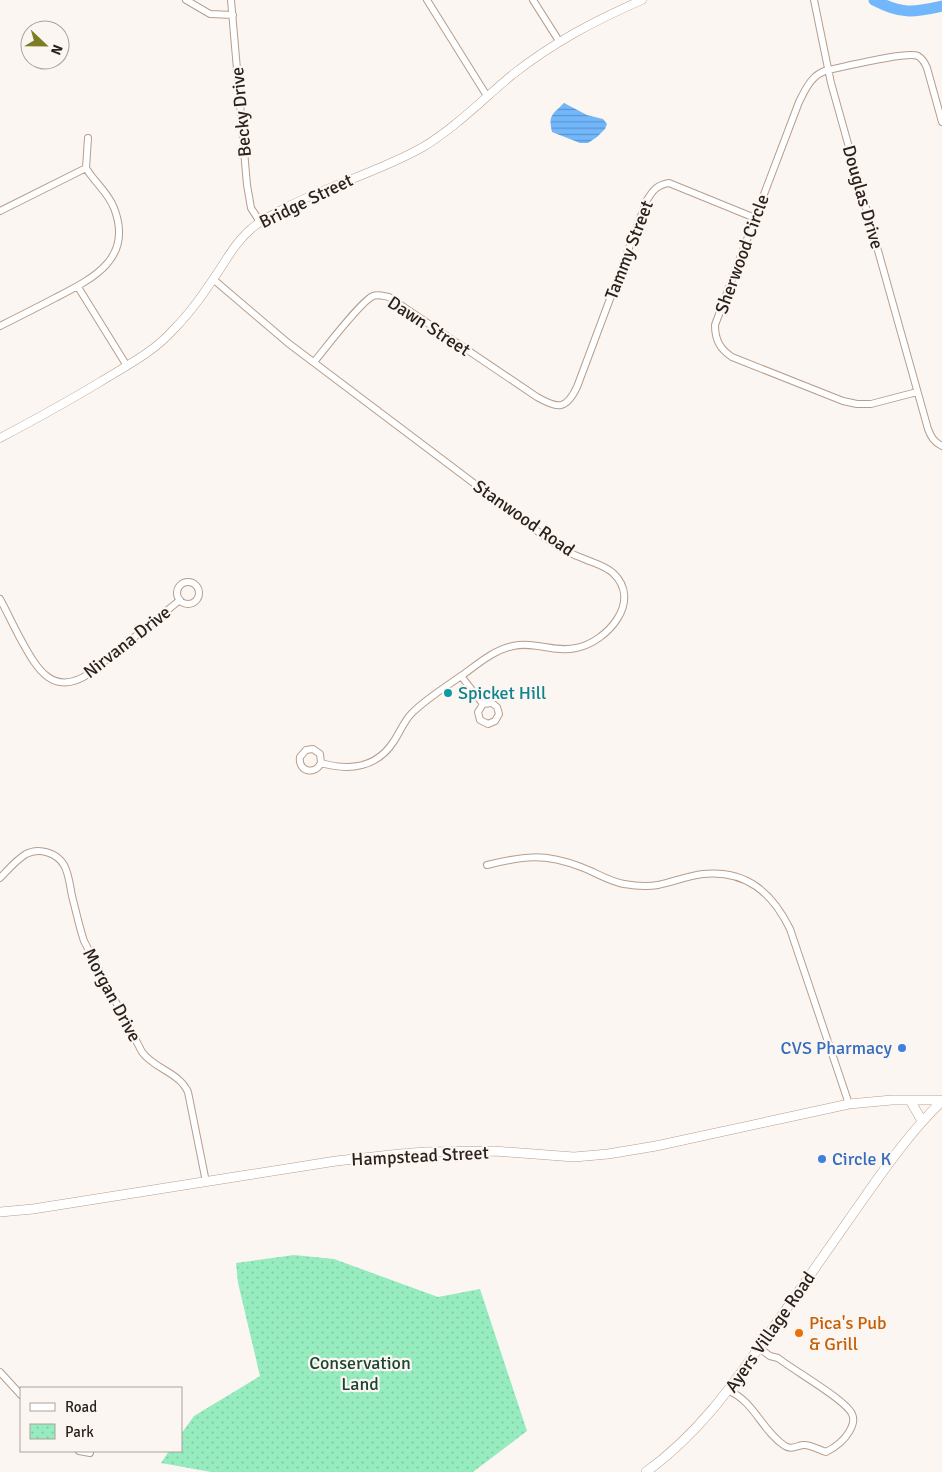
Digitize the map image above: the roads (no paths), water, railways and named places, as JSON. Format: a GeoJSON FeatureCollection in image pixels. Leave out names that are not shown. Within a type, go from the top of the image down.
{"type":"FeatureCollection","features":[{"type":"Feature","properties":{"kind":"main road"},"geometry":{"type":"LineString","coordinates":[[910,1100],[922,1121]]}},
{"type":"Feature","properties":{"kind":"main road","name":"Hampstead Street"},"geometry":{"type":"LineString","coordinates":[[0,1212],[33,1209],[336,1161],[425,1152],[494,1152],[574,1156],[630,1151],[849,1104],[880,1101],[942,1100]]}},
{"type":"Feature","properties":{"kind":"main road","name":"Ayers Village Road"},"geometry":{"type":"LineString","coordinates":[[646,1472],[688,1437],[728,1391],[878,1177],[912,1132],[942,1100]]}},
{"type":"Feature","properties":{"kind":"street"},"geometry":{"type":"LineString","coordinates":[[186,0],[210,14],[233,15]]}},
{"type":"Feature","properties":{"kind":"street","name":"Becky Drive"},"geometry":{"type":"LineString","coordinates":[[232,0],[246,185],[251,208],[260,222]]}},
{"type":"Feature","properties":{"kind":"street"},"geometry":{"type":"LineString","coordinates":[[427,0],[487,96]]}},
{"type":"Feature","properties":{"kind":"street"},"geometry":{"type":"LineString","coordinates":[[533,0],[559,41]]}},
{"type":"Feature","properties":{"kind":"street","name":"Bridge Street"},"geometry":{"type":"LineString","coordinates":[[0,438],[40,417],[154,348],[192,310],[239,242],[260,222],[302,199],[411,153],[431,142],[512,76],[559,41],[641,0]]}},
{"type":"Feature","properties":{"kind":"street","name":"Douglas Drive"},"geometry":{"type":"LineString","coordinates":[[814,0],[828,70],[917,392]]}},
{"type":"Feature","properties":{"kind":"street","name":"Sherwood Circle"},"geometry":{"type":"LineString","coordinates":[[917,392],[871,404],[857,404],[843,400],[732,357],[721,347],[715,333],[717,318],[755,218],[805,90],[815,75],[828,70],[904,54],[918,56],[924,61],[927,68],[942,122]]}},
{"type":"Feature","properties":{"kind":"street"},"geometry":{"type":"LineString","coordinates":[[0,326],[78,287],[109,263],[116,250],[119,236],[112,204],[86,168],[88,138]]}},
{"type":"Feature","properties":{"kind":"street"},"geometry":{"type":"LineString","coordinates":[[0,211],[86,168]]}},
{"type":"Feature","properties":{"kind":"street","name":"Tammy Street"},"geometry":{"type":"LineString","coordinates":[[560,406],[570,400],[577,387],[647,200],[656,188],[661,184],[669,183],[755,218]]}},
{"type":"Feature","properties":{"kind":"street","name":"Stanwood Road"},"geometry":{"type":"LineString","coordinates":[[213,279],[254,315],[314,362],[549,540],[578,557],[613,573],[622,586],[624,602],[619,618],[607,632],[591,643],[584,647],[566,650],[528,644],[514,645],[494,654],[417,708],[405,721],[391,746],[372,762],[357,767],[344,768],[321,763]]}},
{"type":"Feature","properties":{"kind":"street"},"geometry":{"type":"LineString","coordinates":[[78,287],[127,366]]}},
{"type":"Feature","properties":{"kind":"street","name":"Dawn Street"},"geometry":{"type":"LineString","coordinates":[[314,362],[362,305],[374,296],[381,295],[389,297],[537,397],[550,404],[560,406]]}},
{"type":"Feature","properties":{"kind":"street"},"geometry":{"type":"LineString","coordinates":[[917,392],[930,436],[942,446]]}},
{"type":"Feature","properties":{"kind":"street","name":"Nirvana Drive"},"geometry":{"type":"LineString","coordinates":[[0,599],[36,666],[47,677],[68,683],[76,682],[90,673],[180,600]]}},
{"type":"Feature","properties":{"kind":"street"},"geometry":{"type":"LineString","coordinates":[[461,676],[483,704]]}},
{"type":"Feature","properties":{"kind":"street","name":"Morgan Drive"},"geometry":{"type":"LineString","coordinates":[[0,878],[23,856],[32,852],[46,852],[55,856],[62,863],[67,871],[78,923],[84,941],[142,1052],[153,1063],[174,1076],[188,1092],[206,1182]]}},
{"type":"Feature","properties":{"kind":"street"},"geometry":{"type":"LineString","coordinates":[[488,865],[516,858],[538,856],[560,860],[623,884],[652,886],[702,874],[717,874],[732,876],[759,888],[775,903],[790,929],[849,1104]]}},
{"type":"Feature","properties":{"kind":"street"},"geometry":{"type":"LineString","coordinates":[[728,1391],[736,1394],[748,1404],[777,1439],[787,1447],[792,1448],[806,1445],[826,1452],[843,1442],[854,1421],[849,1409],[778,1358],[770,1356],[759,1348]]}},
{"type":"Feature","properties":{"kind":"street"},"geometry":{"type":"LineString","coordinates":[[0,1372],[20,1394]]}},
{"type":"Feature","properties":{"kind":"street"},"geometry":{"type":"LineString","coordinates":[[84,1452],[90,1453]]}},
{"type":"Feature","properties":{"kind":"water"},"geometry":{"type":"Polygon","coordinates":[[[564,103],[587,115],[603,119],[607,124],[605,129],[588,143],[580,143],[552,132],[550,122],[552,116],[564,103]]]}},
{"type":"Feature","properties":{"kind":"waterway"},"geometry":{"type":"LineString","coordinates":[[874,0],[883,5],[907,11],[942,6]]}},
{"type":"Feature","properties":{"kind":"place","name":"Spicket Hill"},"geometry":{"type":"Point","coordinates":[448,693]}},
{"type":"Feature","properties":{"kind":"place","name":"CVS Pharmacy"},"geometry":{"type":"Point","coordinates":[902,1048]}},
{"type":"Feature","properties":{"kind":"place","name":"Circle K"},"geometry":{"type":"Point","coordinates":[822,1159]}},
{"type":"Feature","properties":{"kind":"place","name":"Pica's Pub & Grill"},"geometry":{"type":"Point","coordinates":[799,1333]}},
{"type":"Feature","properties":{"kind":"park label","name":"Conservation Land"},"geometry":{"type":"Point","coordinates":[360,1374]}}]}
